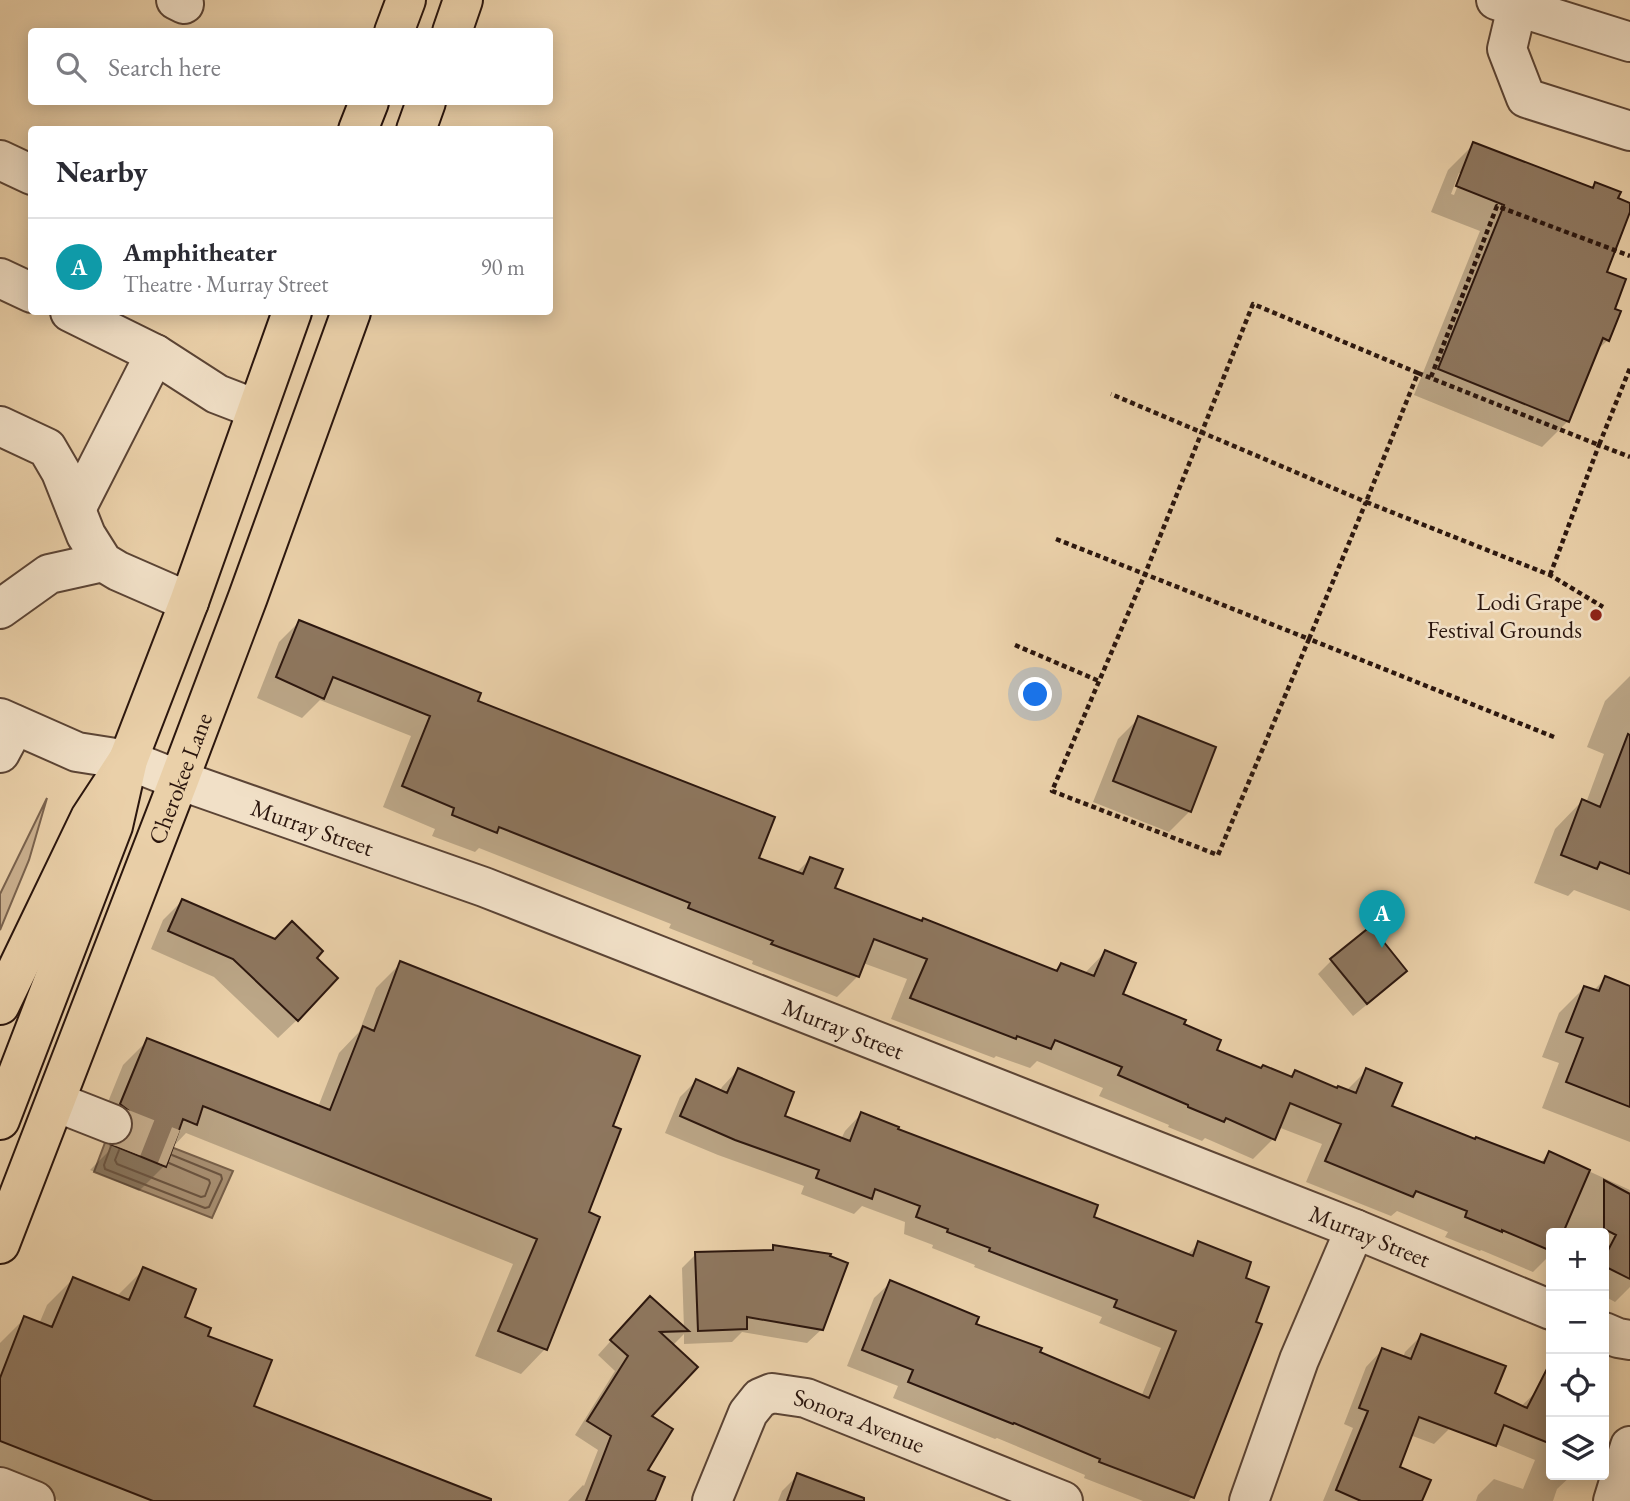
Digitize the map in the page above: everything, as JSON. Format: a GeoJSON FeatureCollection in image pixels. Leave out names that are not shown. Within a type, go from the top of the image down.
{"type":"FeatureCollection","features":[{"type":"Feature","properties":{"kind":"main road"},"geometry":{"type":"LineString","coordinates":[[453,28],[463,0]]}},
{"type":"Feature","properties":{"kind":"main road"},"geometry":{"type":"LineString","coordinates":[[360,126],[368,105]]}},
{"type":"Feature","properties":{"kind":"main road"},"geometry":{"type":"LineString","coordinates":[[417,126],[425,105]]}},
{"type":"Feature","properties":{"kind":"main road","name":"Cherokee Lane"},"geometry":{"type":"LineString","coordinates":[[0,1120],[113,826],[128,760],[291,315]]}},
{"type":"Feature","properties":{"kind":"main road","name":"Cherokee Lane"},"geometry":{"type":"LineString","coordinates":[[0,1244],[248,597],[350,315]]}},
{"type":"Feature","properties":{"kind":"main road"},"geometry":{"type":"LineString","coordinates":[[0,1005],[90,818],[128,760]]}},
{"type":"Feature","properties":{"kind":"street"},"geometry":{"type":"LineString","coordinates":[[1630,42],[1506,4],[1507,50],[1526,98],[1630,131]]}},
{"type":"Feature","properties":{"kind":"street"},"geometry":{"type":"LineString","coordinates":[[0,160],[28,173]]}},
{"type":"Feature","properties":{"kind":"street"},"geometry":{"type":"LineString","coordinates":[[0,278],[28,291]]}},
{"type":"Feature","properties":{"kind":"street"},"geometry":{"type":"LineString","coordinates":[[76,315],[155,354],[217,394],[256,409]]}},
{"type":"Feature","properties":{"kind":"street"},"geometry":{"type":"LineString","coordinates":[[76,509],[155,354]]}},
{"type":"Feature","properties":{"kind":"street"},"geometry":{"type":"LineString","coordinates":[[0,426],[47,447],[61,472],[86,535],[103,562],[188,602]]}},
{"type":"Feature","properties":{"kind":"street"},"geometry":{"type":"LineString","coordinates":[[0,609],[50,574],[103,562]]}},
{"type":"Feature","properties":{"kind":"street","name":"Murray Street"},"geometry":{"type":"LineString","coordinates":[[5,732],[77,752],[128,760],[484,887],[1355,1229],[1546,1309]]}},
{"type":"Feature","properties":{"kind":"street"},"geometry":{"type":"LineString","coordinates":[[56,1102],[112,1124]]}},
{"type":"Feature","properties":{"kind":"street"},"geometry":{"type":"LineString","coordinates":[[1249,1501],[1299,1360],[1355,1229]]}},
{"type":"Feature","properties":{"kind":"street"},"geometry":{"type":"LineString","coordinates":[[1609,1334],[1630,1340]]}},
{"type":"Feature","properties":{"kind":"street","name":"Sonora Avenue"},"geometry":{"type":"LineString","coordinates":[[712,1501],[748,1413],[760,1398],[772,1393],[806,1398],[1063,1501]]}},
{"type":"Feature","properties":{"kind":"street"},"geometry":{"type":"LineString","coordinates":[[1613,1501],[1630,1446]]}},
{"type":"Feature","properties":{"kind":"path"},"geometry":{"type":"LineString","coordinates":[[1431,377],[1497,206],[1630,256]]}},
{"type":"Feature","properties":{"kind":"path"},"geometry":{"type":"LineString","coordinates":[[1418,373],[1218,855],[1052,790],[1145,574],[1252,304],[1630,457]]}},
{"type":"Feature","properties":{"kind":"path"},"geometry":{"type":"LineString","coordinates":[[1550,575],[1630,368]]}},
{"type":"Feature","properties":{"kind":"path"},"geometry":{"type":"LineString","coordinates":[[1111,394],[1366,502],[1550,575],[1603,607]]}},
{"type":"Feature","properties":{"kind":"path"},"geometry":{"type":"LineString","coordinates":[[1056,539],[1554,737]]}},
{"type":"Feature","properties":{"kind":"path"},"geometry":{"type":"LineString","coordinates":[[1015,645],[1099,681]]}},
{"type":"Feature","properties":{"kind":"shaded area"},"geometry":{"type":"Polygon","coordinates":[[[47,798],[29,860],[0,930],[0,894],[47,798]]]}},
{"type":"Feature","properties":{"kind":"water"},"geometry":{"type":"Polygon","coordinates":[[[112,1124],[233,1171],[212,1218],[94,1172],[112,1124]]]}},
{"type":"Feature","properties":{"kind":"building"},"geometry":{"type":"Polygon","coordinates":[[[1473,142],[1593,188],[1595,182],[1621,192],[1618,198],[1630,203],[1630,212],[1607,272],[1626,279],[1615,309],[1621,311],[1609,341],[1603,338],[1569,422],[1438,369],[1504,205],[1456,186],[1473,142]]]}},
{"type":"Feature","properties":{"kind":"building"},"geometry":{"type":"Polygon","coordinates":[[[299,620],[481,693],[478,701],[775,817],[759,858],[803,874],[810,857],[843,869],[835,888],[922,921],[923,918],[1057,971],[1061,963],[1094,976],[1105,950],[1136,963],[1123,994],[1186,1020],[1184,1024],[1221,1040],[1217,1050],[1261,1068],[1263,1065],[1292,1077],[1295,1070],[1356,1093],[1366,1068],[1402,1083],[1392,1106],[1544,1163],[1549,1151],[1590,1170],[1565,1228],[1546,1228],[1546,1249],[1465,1217],[1467,1211],[1416,1191],[1413,1197],[1325,1161],[1341,1124],[1290,1103],[1275,1140],[1226,1118],[1224,1122],[1188,1107],[1118,1075],[1122,1067],[1055,1040],[1051,1049],[1017,1036],[1016,1039],[910,998],[927,959],[874,939],[859,977],[771,944],[773,941],[688,908],[690,903],[499,827],[497,833],[452,815],[454,808],[402,786],[430,716],[333,677],[324,699],[276,677],[299,620]]]}},
{"type":"Feature","properties":{"kind":"building"},"geometry":{"type":"Polygon","coordinates":[[[1138,716],[1216,747],[1191,812],[1113,781],[1138,716]]]}},
{"type":"Feature","properties":{"kind":"building"},"geometry":{"type":"Polygon","coordinates":[[[1628,734],[1630,874],[1600,862],[1597,869],[1561,855],[1582,799],[1600,807],[1628,734]]]}},
{"type":"Feature","properties":{"kind":"building"},"geometry":{"type":"Polygon","coordinates":[[[182,899],[275,939],[292,921],[323,951],[317,958],[338,978],[298,1021],[233,959],[168,931],[182,899]]]}},
{"type":"Feature","properties":{"kind":"building"},"geometry":{"type":"Polygon","coordinates":[[[1371,926],[1407,971],[1367,1004],[1330,959],[1371,926]]]}},
{"type":"Feature","properties":{"kind":"building"},"geometry":{"type":"Polygon","coordinates":[[[400,961],[640,1056],[613,1126],[621,1129],[589,1212],[600,1217],[547,1350],[498,1331],[537,1239],[203,1106],[197,1125],[183,1119],[166,1167],[112,1145],[125,1141],[133,1131],[134,1121],[129,1111],[120,1104],[147,1038],[330,1110],[363,1026],[374,1031],[400,961]]]}},
{"type":"Feature","properties":{"kind":"building"},"geometry":{"type":"Polygon","coordinates":[[[1605,976],[1630,986],[1630,1107],[1566,1082],[1583,1038],[1566,1032],[1584,986],[1599,991],[1605,976]]]}},
{"type":"Feature","properties":{"kind":"building"},"geometry":{"type":"Polygon","coordinates":[[[738,1068],[794,1092],[785,1116],[850,1141],[861,1112],[899,1127],[898,1129],[1098,1205],[1094,1217],[1193,1256],[1198,1241],[1251,1262],[1246,1278],[1269,1287],[1256,1322],[1262,1324],[1194,1498],[1099,1462],[1100,1459],[908,1382],[913,1370],[862,1350],[890,1280],[979,1317],[976,1324],[1042,1348],[1040,1352],[1149,1398],[1176,1331],[1114,1307],[1117,1300],[989,1251],[990,1248],[916,1217],[920,1206],[875,1189],[872,1199],[816,1178],[819,1170],[735,1140],[680,1116],[696,1079],[727,1093],[738,1068]]]}},
{"type":"Feature","properties":{"kind":"building"},"geometry":{"type":"Polygon","coordinates":[[[1604,1180],[1630,1194],[1630,1279],[1609,1268],[1609,1248],[1616,1235],[1609,1232],[1609,1228],[1604,1228],[1604,1180]]]}},
{"type":"Feature","properties":{"kind":"building"},"geometry":{"type":"Polygon","coordinates":[[[773,1245],[831,1254],[830,1256],[848,1263],[823,1330],[747,1317],[747,1329],[698,1331],[695,1252],[773,1250],[773,1245]]]}},
{"type":"Feature","properties":{"kind":"building"},"geometry":{"type":"Polygon","coordinates":[[[143,1267],[196,1289],[185,1317],[211,1328],[208,1336],[272,1360],[254,1406],[491,1501],[153,1501],[0,1441],[0,1378],[24,1316],[52,1327],[73,1277],[129,1300],[143,1267]]]}},
{"type":"Feature","properties":{"kind":"building"},"geometry":{"type":"Polygon","coordinates":[[[650,1296],[689,1331],[660,1332],[698,1367],[652,1416],[673,1429],[648,1470],[665,1477],[655,1501],[586,1501],[611,1436],[587,1421],[628,1356],[610,1340],[650,1296]]]}},
{"type":"Feature","properties":{"kind":"building"},"geometry":{"type":"Polygon","coordinates":[[[1421,1334],[1506,1366],[1495,1393],[1527,1408],[1546,1371],[1546,1442],[1504,1425],[1496,1446],[1419,1417],[1400,1467],[1431,1480],[1422,1501],[1361,1501],[1336,1490],[1368,1411],[1359,1408],[1382,1348],[1411,1359],[1421,1334]]]}},
{"type":"Feature","properties":{"kind":"building"},"geometry":{"type":"Polygon","coordinates":[[[797,1473],[864,1498],[864,1501],[787,1501],[797,1473]]]}},
{"type":"Feature","properties":{"kind":"tunnel"},"geometry":{"type":"LineString","coordinates":[[112,1124],[173,1148]]}},
{"type":"Feature","properties":{"kind":"place","name":"Lodi Grape Festival Grounds"},"geometry":{"type":"Point","coordinates":[1596,615]}},
{"type":"Feature","properties":{"kind":"place","name":"Amphitheater"},"geometry":{"type":"Point","coordinates":[1382,948]}}]}
